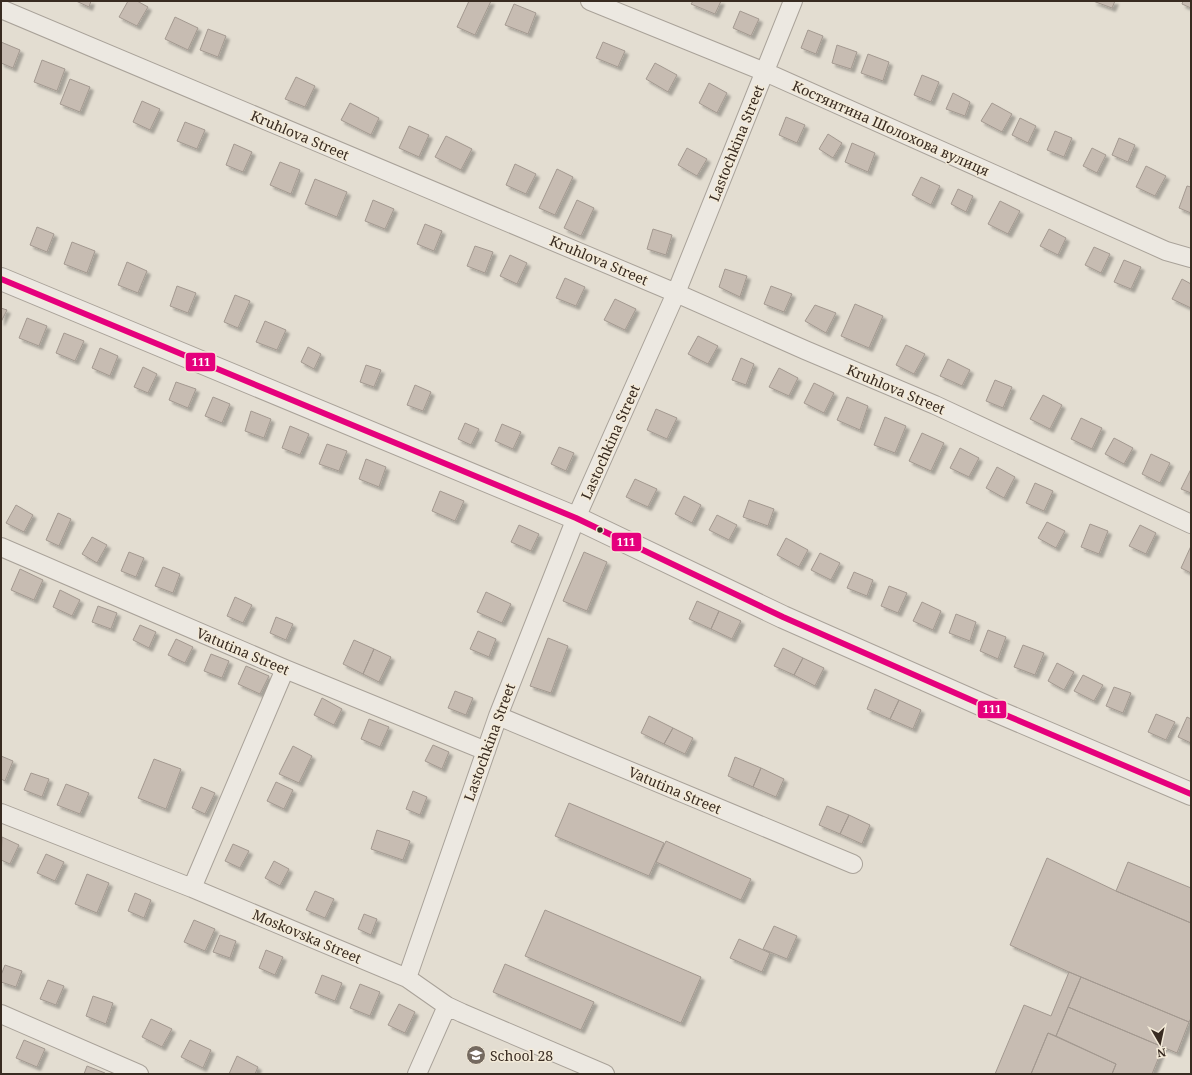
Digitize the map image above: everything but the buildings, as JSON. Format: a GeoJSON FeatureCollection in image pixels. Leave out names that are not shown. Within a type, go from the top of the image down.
{"type":"FeatureCollection","features":[{"type":"Feature","properties":{"kind":"street","name":"Костянтина Шолохова вулиця"},"geometry":{"type":"LineString","coordinates":[[590,1],[765,72],[1166,251],[1191,258]]}},
{"type":"Feature","properties":{"kind":"street","name":"Lastochkina Street"},"geometry":{"type":"LineString","coordinates":[[407,978],[498,716],[576,518],[676,293],[794,1]]}},
{"type":"Feature","properties":{"kind":"street","name":"Kruhlova Street"},"geometry":{"type":"LineString","coordinates":[[1,9],[676,293],[935,405],[1191,524]]}},
{"type":"Feature","properties":{"kind":"street"},"geometry":{"type":"LineString","coordinates":[[1,279],[576,518],[790,620],[996,712],[1191,794]]}},
{"type":"Feature","properties":{"kind":"street","name":"Vatutina Street"},"geometry":{"type":"LineString","coordinates":[[1,548],[285,669],[486,751]]}},
{"type":"Feature","properties":{"kind":"street"},"geometry":{"type":"LineString","coordinates":[[192,888],[285,669]]}},
{"type":"Feature","properties":{"kind":"street","name":"Vatutina Street"},"geometry":{"type":"LineString","coordinates":[[498,716],[853,864]]}},
{"type":"Feature","properties":{"kind":"street","name":"Moskovska Street"},"geometry":{"type":"LineString","coordinates":[[1,813],[192,888],[407,978],[447,1006],[605,1074]]}},
{"type":"Feature","properties":{"kind":"street"},"geometry":{"type":"LineString","coordinates":[[417,1074],[447,1006]]}},
{"type":"Feature","properties":{"kind":"street"},"geometry":{"type":"LineString","coordinates":[[1,1014],[139,1074]]}},
{"type":"Feature","properties":{"kind":"transit line","name":"111"},"geometry":{"type":"LineString","coordinates":[[1,279],[576,518],[783,617],[996,711],[1191,794]]}},
{"type":"Feature","properties":{"kind":"place","name":"School 28"},"geometry":{"type":"Point","coordinates":[476,1055]}}]}
